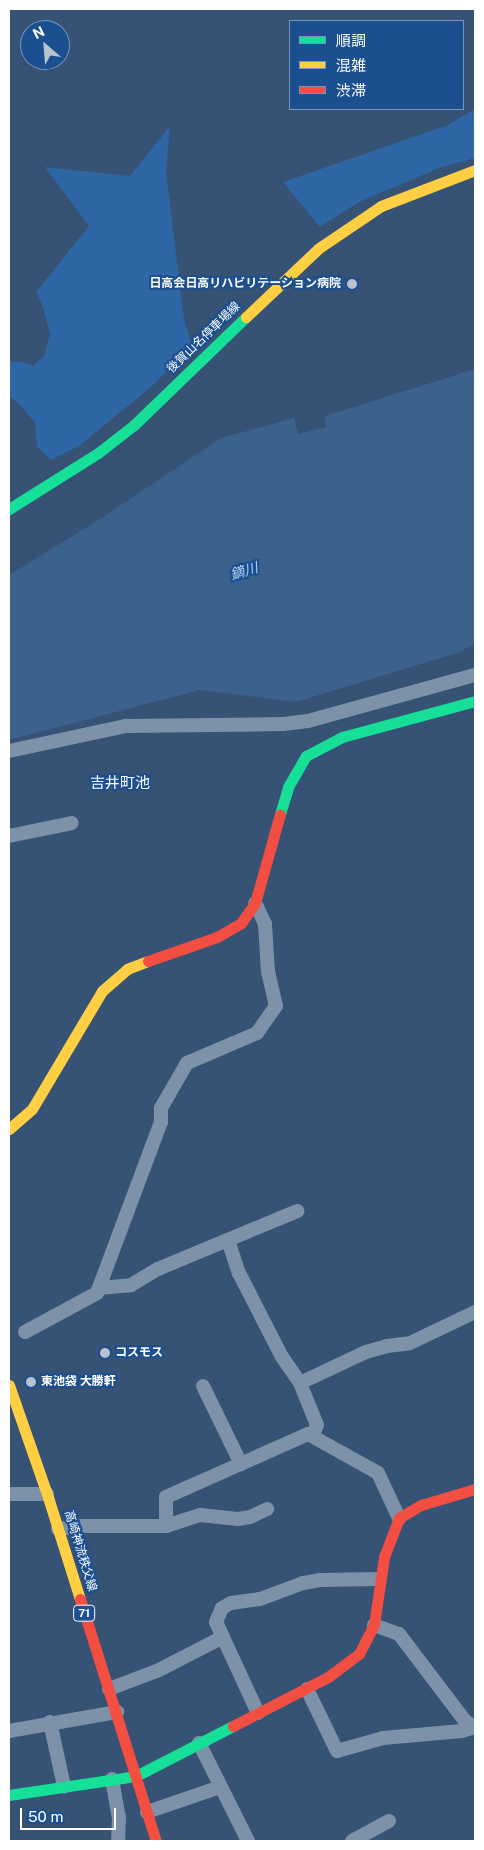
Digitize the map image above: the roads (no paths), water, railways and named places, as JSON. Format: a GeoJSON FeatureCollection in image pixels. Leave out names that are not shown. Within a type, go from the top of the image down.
{"type":"FeatureCollection","features":[{"type":"Feature","properties":{"kind":"street","name":"後賀山名停車場線"},"geometry":{"type":"LineString","coordinates":[[9,509],[98,453],[134,425],[319,248],[381,206],[475,170]]}},
{"type":"Feature","properties":{"kind":"street"},"geometry":{"type":"LineString","coordinates":[[9,751],[126,726],[283,724],[308,721],[475,675]]}},
{"type":"Feature","properties":{"kind":"street"},"geometry":{"type":"LineString","coordinates":[[9,1129],[32,1109],[102,992],[127,969],[217,937],[241,923],[255,903],[288,787],[306,756],[342,736],[475,701]]}},
{"type":"Feature","properties":{"kind":"street"},"geometry":{"type":"LineString","coordinates":[[9,836],[72,823]]}},
{"type":"Feature","properties":{"kind":"street"},"geometry":{"type":"LineString","coordinates":[[25,1332],[97,1293],[161,1122],[161,1108],[178,1075],[187,1063],[257,1033],[276,1006],[268,972],[265,924],[255,903]]}},
{"type":"Feature","properties":{"kind":"street"},"geometry":{"type":"LineString","coordinates":[[99,1288],[131,1285],[158,1270],[297,1211]]}},
{"type":"Feature","properties":{"kind":"street"},"geometry":{"type":"LineString","coordinates":[[228,1240],[239,1273],[282,1357],[300,1383],[317,1425],[313,1435]]}},
{"type":"Feature","properties":{"kind":"street"},"geometry":{"type":"LineString","coordinates":[[300,1383],[366,1352],[387,1346],[410,1343],[475,1312]]}},
{"type":"Feature","properties":{"kind":"street","name":"高崎神流秩父線"},"geometry":{"type":"LineString","coordinates":[[9,1386],[47,1494],[156,1841]]}},
{"type":"Feature","properties":{"kind":"street"},"geometry":{"type":"LineString","coordinates":[[203,1386],[240,1464]]}},
{"type":"Feature","properties":{"kind":"street"},"geometry":{"type":"LineString","coordinates":[[166,1526],[166,1497],[308,1434],[313,1435],[378,1473],[399,1518]]}},
{"type":"Feature","properties":{"kind":"street"},"geometry":{"type":"LineString","coordinates":[[9,1795],[136,1776],[308,1689],[346,1665],[359,1654],[374,1625],[384,1557],[399,1518],[421,1505],[475,1489]]}},
{"type":"Feature","properties":{"kind":"street"},"geometry":{"type":"LineString","coordinates":[[9,1494],[47,1494]]}},
{"type":"Feature","properties":{"kind":"street"},"geometry":{"type":"LineString","coordinates":[[58,1529],[82,1526],[166,1526],[200,1515],[238,1519],[250,1517],[267,1509]]}},
{"type":"Feature","properties":{"kind":"street"},"geometry":{"type":"LineString","coordinates":[[258,1713],[216,1622],[217,1614],[222,1608],[231,1603],[260,1599],[304,1583],[320,1580],[380,1579]]}},
{"type":"Feature","properties":{"kind":"street"},"geometry":{"type":"LineString","coordinates":[[308,1689],[337,1751],[383,1738],[462,1731],[475,1727],[465,1721],[399,1634],[374,1625]]}},
{"type":"Feature","properties":{"kind":"street"},"geometry":{"type":"LineString","coordinates":[[109,1689],[159,1670],[223,1637]]}},
{"type":"Feature","properties":{"kind":"street"},"geometry":{"type":"LineString","coordinates":[[9,1731],[50,1722],[116,1712]]}},
{"type":"Feature","properties":{"kind":"street"},"geometry":{"type":"LineString","coordinates":[[50,1722],[64,1786]]}},
{"type":"Feature","properties":{"kind":"street"},"geometry":{"type":"LineString","coordinates":[[199,1743],[220,1788],[244,1828],[248,1841]]}},
{"type":"Feature","properties":{"kind":"street"},"geometry":{"type":"LineString","coordinates":[[112,1779],[120,1816],[118,1841]]}},
{"type":"Feature","properties":{"kind":"street"},"geometry":{"type":"LineString","coordinates":[[147,1812],[220,1788]]}},
{"type":"Feature","properties":{"kind":"street"},"geometry":{"type":"LineString","coordinates":[[352,1841],[389,1821]]}},
{"type":"Feature","properties":{"kind":"water","name":"鏑川"},"geometry":{"type":"Polygon","coordinates":[[[475,369],[475,644],[457,653],[296,702],[200,690],[9,740],[9,575],[100,519],[221,438],[294,418],[298,434],[326,427],[325,416],[475,369]]]}},
{"type":"Feature","properties":{"kind":"place","name":"日高会日高リハビリテーション病院"},"geometry":{"type":"Point","coordinates":[352,284]}},
{"type":"Feature","properties":{"kind":"place","name":"コスモス"},"geometry":{"type":"Point","coordinates":[105,1353]}},
{"type":"Feature","properties":{"kind":"place","name":"東池袋 大勝軒"},"geometry":{"type":"Point","coordinates":[31,1382]}},
{"type":"Feature","properties":{"kind":"district","name":"吉井町池"},"geometry":{"type":"Point","coordinates":[120,783]}}]}
